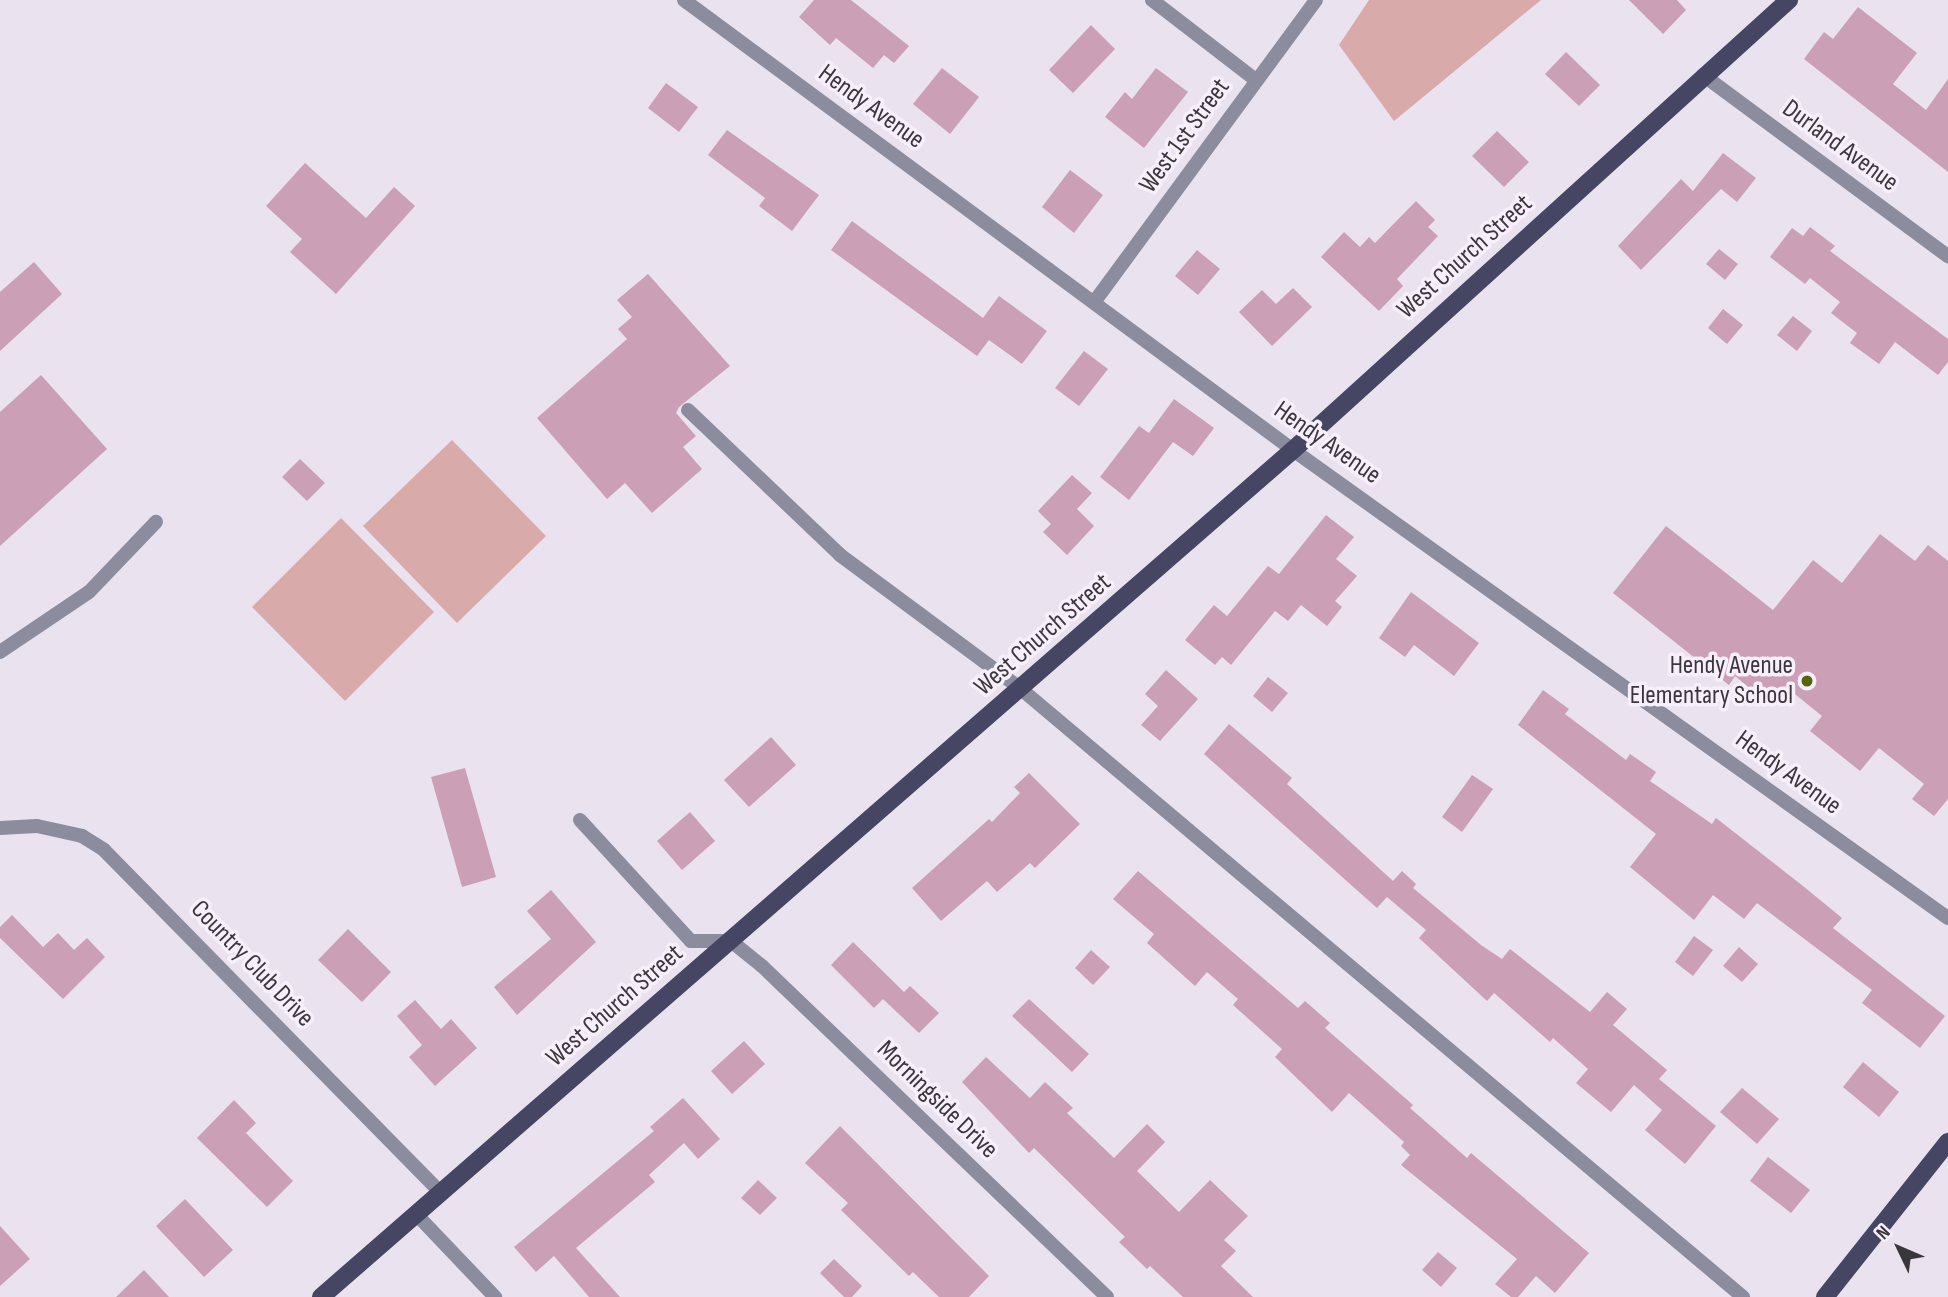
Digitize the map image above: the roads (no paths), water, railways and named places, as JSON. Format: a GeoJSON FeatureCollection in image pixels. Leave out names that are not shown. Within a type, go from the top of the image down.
{"type":"FeatureCollection","features":[{"type":"Feature","properties":{"kind":"main road","name":"West Church Street"},"geometry":{"type":"LineString","coordinates":[[321,1297],[1021,690],[1293,450],[1703,75],[1789,0]]}},
{"type":"Feature","properties":{"kind":"main road"},"geometry":{"type":"LineString","coordinates":[[1826,1297],[1948,1142]]}},
{"type":"Feature","properties":{"kind":"street","name":"Hendy Avenue"},"geometry":{"type":"LineString","coordinates":[[684,0],[1095,301],[1293,450],[1948,918]]}},
{"type":"Feature","properties":{"kind":"street"},"geometry":{"type":"LineString","coordinates":[[1152,0],[1256,80]]}},
{"type":"Feature","properties":{"kind":"street","name":"West 1st Street"},"geometry":{"type":"LineString","coordinates":[[1095,301],[1317,0]]}},
{"type":"Feature","properties":{"kind":"street","name":"Durland Avenue"},"geometry":{"type":"LineString","coordinates":[[1703,75],[1948,256]]}},
{"type":"Feature","properties":{"kind":"street"},"geometry":{"type":"LineString","coordinates":[[688,410],[840,555],[1021,690],[1743,1297]]}},
{"type":"Feature","properties":{"kind":"street"},"geometry":{"type":"LineString","coordinates":[[0,652],[89,592],[156,522]]}},
{"type":"Feature","properties":{"kind":"street"},"geometry":{"type":"LineString","coordinates":[[580,820],[691,941],[732,941]]}},
{"type":"Feature","properties":{"kind":"street","name":"Country Club Drive"},"geometry":{"type":"LineString","coordinates":[[0,828],[37,826],[71,833],[104,850],[440,1192]]}},
{"type":"Feature","properties":{"kind":"street","name":"Morningside Drive"},"geometry":{"type":"LineString","coordinates":[[732,941],[1107,1297]]}},
{"type":"Feature","properties":{"kind":"street"},"geometry":{"type":"LineString","coordinates":[[416,1214],[495,1297]]}},
{"type":"Feature","properties":{"kind":"place","name":"Hendy Avenue Elementary School"},"geometry":{"type":"Point","coordinates":[1807,681]}}]}
